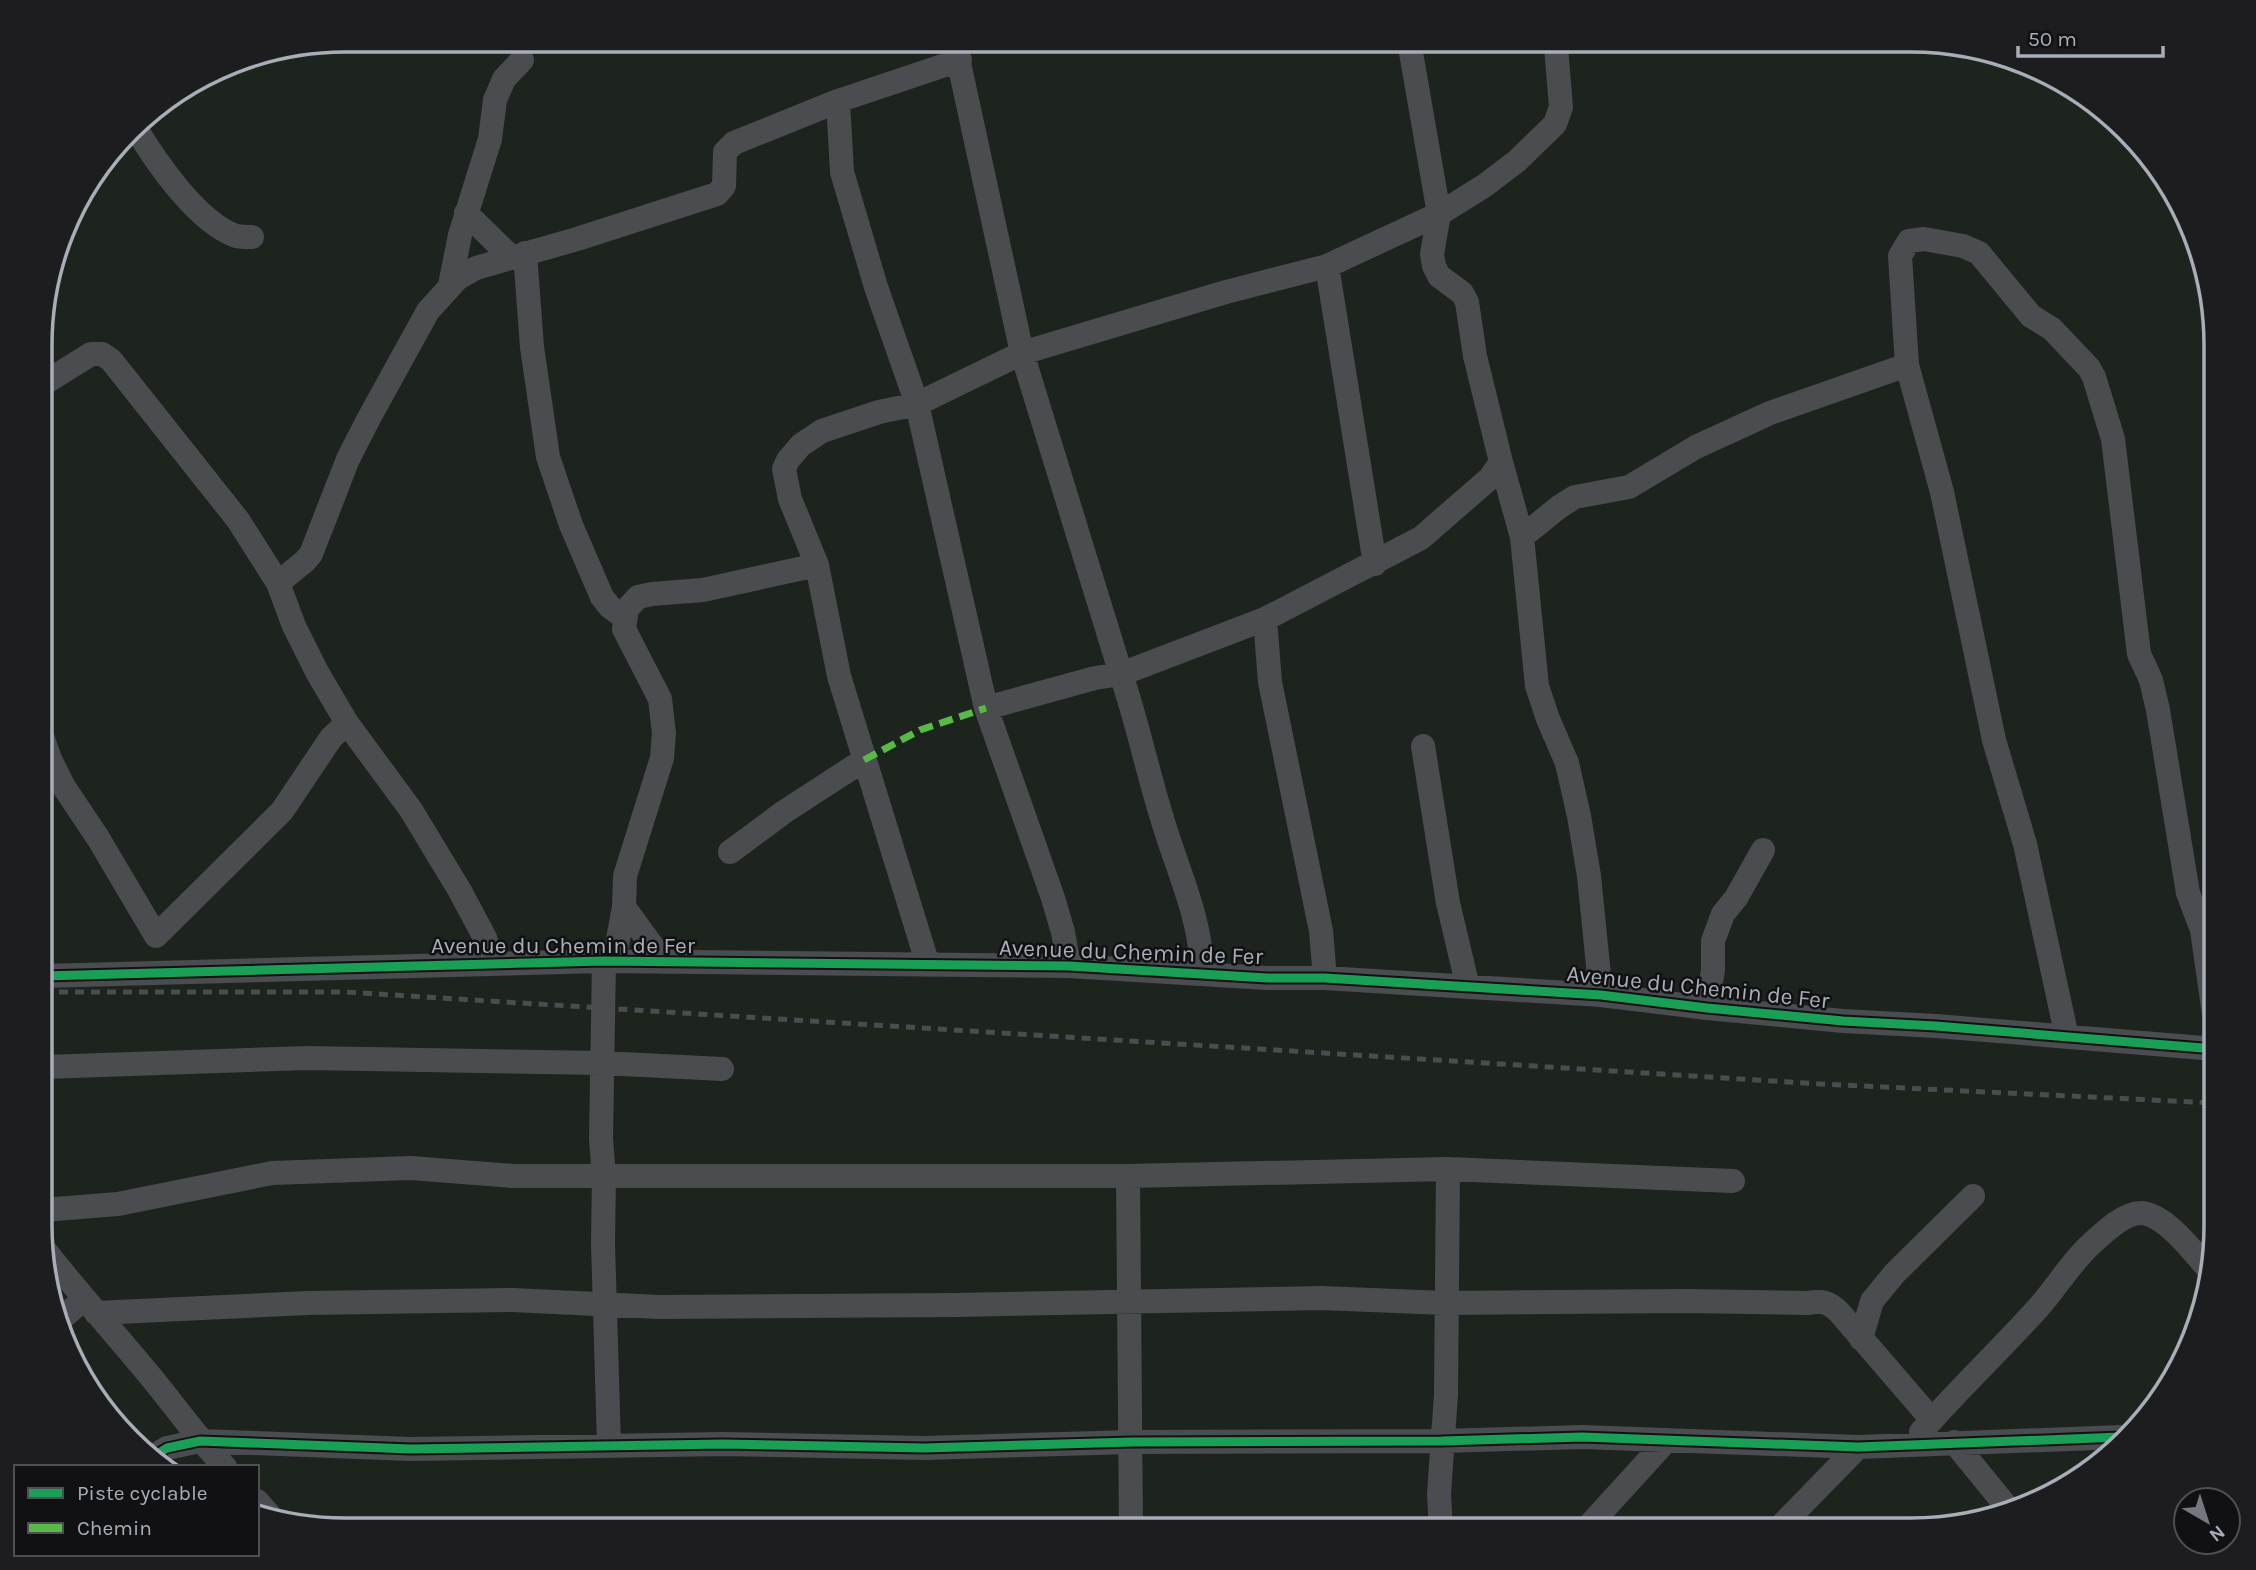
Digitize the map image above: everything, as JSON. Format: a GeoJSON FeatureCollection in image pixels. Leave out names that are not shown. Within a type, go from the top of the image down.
{"type":"FeatureCollection","features":[{"type":"Feature","properties":{"kind":"street"},"geometry":{"type":"LineString","coordinates":[[278,583],[311,554],[348,459],[369,418],[428,310],[450,285],[476,268],[717,194],[723,186],[725,152],[734,143],[952,52]]}},
{"type":"Feature","properties":{"kind":"street"},"geometry":{"type":"LineString","coordinates":[[957,52],[1022,353],[1195,920],[1202,952],[1202,974]]}},
{"type":"Feature","properties":{"kind":"street"},"geometry":{"type":"LineString","coordinates":[[1411,52],[1439,214],[1432,254],[1434,266],[1439,276],[1462,293],[1467,302],[1475,356],[1522,537],[1537,686],[1567,762],[1579,816],[1589,876],[1601,995]]}},
{"type":"Feature","properties":{"kind":"street"},"geometry":{"type":"LineString","coordinates":[[928,965],[839,676],[817,565],[790,499],[784,469],[788,460],[801,445],[822,431],[879,412],[917,404],[1022,353],[1226,292],[1327,266],[1439,214],[1484,186],[1517,161],[1555,124],[1561,107],[1556,52]]}},
{"type":"Feature","properties":{"kind":"street"},"geometry":{"type":"LineString","coordinates":[[450,285],[466,213],[487,149],[495,100],[504,79],[522,60]]}},
{"type":"Feature","properties":{"kind":"street"},"geometry":{"type":"LineString","coordinates":[[838,101],[842,172],[876,287],[917,404],[986,708],[1053,898],[1069,967]]}},
{"type":"Feature","properties":{"kind":"street"},"geometry":{"type":"LineString","coordinates":[[140,136],[177,187],[207,218],[236,236],[252,237]]}},
{"type":"Feature","properties":{"kind":"street"},"geometry":{"type":"LineString","coordinates":[[466,213],[518,255],[548,457],[571,525],[602,597],[624,617]]}},
{"type":"Feature","properties":{"kind":"street"},"geometry":{"type":"LineString","coordinates":[[2067,1037],[2025,844],[1994,740],[1942,492],[1907,365],[1900,256],[1909,241],[1924,239],[1963,246],[1979,253],[2031,316],[2052,329],[2089,368],[2094,377],[2113,439],[2139,654],[2151,680],[2158,710],[2188,892],[2202,930],[2204,944]]}},
{"type":"Feature","properties":{"kind":"street"},"geometry":{"type":"LineString","coordinates":[[1327,266],[1375,564]]}},
{"type":"Feature","properties":{"kind":"street"},"geometry":{"type":"LineString","coordinates":[[52,378],[92,354],[102,354],[111,360],[238,520],[278,583],[294,626],[347,723],[411,810],[466,902],[485,938],[494,963]]}},
{"type":"Feature","properties":{"kind":"street"},"geometry":{"type":"LineString","coordinates":[[1522,537],[1559,506],[1575,497],[1629,487],[1696,447],[1770,413],[1907,365]]}},
{"type":"Feature","properties":{"kind":"street"},"geometry":{"type":"LineString","coordinates":[[986,708],[1095,678],[1121,674],[1265,619],[1421,538],[1490,478],[1501,462]]}},
{"type":"Feature","properties":{"kind":"street"},"geometry":{"type":"LineString","coordinates":[[609,1445],[601,1139],[602,1063],[609,961],[624,906],[625,876],[662,758],[664,733],[660,699],[624,629],[624,617],[627,609],[638,597],[666,591],[703,590],[817,565]]}},
{"type":"Feature","properties":{"kind":"street"},"geometry":{"type":"LineString","coordinates":[[1265,619],[1270,682],[1321,931],[1325,978]]}},
{"type":"Feature","properties":{"kind":"street"},"geometry":{"type":"LineString","coordinates":[[52,763],[156,936],[282,811],[331,738],[347,723]]}},
{"type":"Feature","properties":{"kind":"street"},"geometry":{"type":"LineString","coordinates":[[1423,746],[1448,903],[1468,987]]}},
{"type":"Feature","properties":{"kind":"street"},"geometry":{"type":"LineString","coordinates":[[730,852],[784,812],[864,760]]}},
{"type":"Feature","properties":{"kind":"street"},"geometry":{"type":"LineString","coordinates":[[1707,1008],[1713,970],[1713,941],[1723,914],[1736,898],[1762,850]]}},
{"type":"Feature","properties":{"kind":"street"},"geometry":{"type":"LineString","coordinates":[[624,906],[664,962]]}},
{"type":"Feature","properties":{"kind":"street","name":"Avenue du Chemin de Fer"},"geometry":{"type":"LineString","coordinates":[[52,976],[609,961],[1069,967],[1325,978],[1601,995],[1707,1008],[2204,1048]]}},
{"type":"Feature","properties":{"kind":"street"},"geometry":{"type":"LineString","coordinates":[[52,1067],[308,1058],[602,1063],[722,1069]]}},
{"type":"Feature","properties":{"kind":"street"},"geometry":{"type":"LineString","coordinates":[[52,1209],[118,1204],[272,1174],[411,1168],[513,1175],[604,1176],[1128,1176],[1448,1169],[1733,1181]]}},
{"type":"Feature","properties":{"kind":"street"},"geometry":{"type":"LineString","coordinates":[[1440,1518],[1439,1494],[1446,1394],[1448,1169]]}},
{"type":"Feature","properties":{"kind":"street"},"geometry":{"type":"LineString","coordinates":[[1128,1176],[1131,1518]]}},
{"type":"Feature","properties":{"kind":"street"},"geometry":{"type":"LineString","coordinates":[[1861,1339],[1871,1301],[1895,1273],[1973,1196]]}},
{"type":"Feature","properties":{"kind":"street"},"geometry":{"type":"LineString","coordinates":[[1911,1443],[2039,1306],[2087,1248],[2108,1229],[2127,1217],[2140,1212],[2154,1216],[2185,1242],[2201,1261]]}},
{"type":"Feature","properties":{"kind":"street"},"geometry":{"type":"LineString","coordinates":[[55,1263],[148,1373],[200,1441],[223,1465]]}},
{"type":"Feature","properties":{"kind":"street"},"geometry":{"type":"LineString","coordinates":[[67,1316],[90,1306],[512,1300],[660,1307],[1129,1303],[1321,1298],[1446,1303],[1822,1301],[1831,1304],[1932,1420]]}},
{"type":"Feature","properties":{"kind":"street"},"geometry":{"type":"LineString","coordinates":[[161,1452],[200,1441],[411,1448],[723,1444],[923,1448],[1132,1442],[1442,1441],[1582,1437],[1858,1447],[2112,1437]]}},
{"type":"Feature","properties":{"kind":"street"},"geometry":{"type":"LineString","coordinates":[[1600,1518],[1667,1440]]}},
{"type":"Feature","properties":{"kind":"street"},"geometry":{"type":"LineString","coordinates":[[1954,1442],[1998,1504]]}},
{"type":"Feature","properties":{"kind":"street"},"geometry":{"type":"LineString","coordinates":[[1789,1518],[1858,1447]]}},
{"type":"Feature","properties":{"kind":"shaded area"},"geometry":{"type":"Polygon","coordinates":[[[346,52],[1910,52],[1968,58],[2005,68],[2057,92],[2089,113],[2131,152],[2154,183],[2173,216],[2194,270],[2201,307],[2204,346],[2203,1244],[2198,1282],[2188,1319],[2164,1371],[2143,1403],[2104,1445],[2073,1468],[2040,1487],[1986,1508],[1949,1515],[1910,1518],[346,1518],[307,1515],[259,1505],[259,1465],[179,1465],[167,1457],[125,1418],[92,1371],[75,1337],[62,1300],[53,1244],[53,326],[62,270],[75,233],[102,183],[138,138],[167,113],[216,83],[270,62],[307,55],[346,52]]]}},
{"type":"Feature","properties":{"kind":"railway"},"geometry":{"type":"LineString","coordinates":[[52,992],[345,992],[1821,1084],[2204,1102]]}},
{"type":"Feature","properties":{"kind":"marked path"},"geometry":{"type":"LineString","coordinates":[[864,760],[920,730],[986,708]]}},
{"type":"Feature","properties":{"kind":"cycle path"},"geometry":{"type":"LineString","coordinates":[[52,976],[604,961],[1069,966],[1601,995],[1843,1021],[2204,1048]]}},
{"type":"Feature","properties":{"kind":"cycle path"},"geometry":{"type":"LineString","coordinates":[[161,1452],[200,1441],[411,1449],[723,1444],[924,1448],[1132,1442],[1442,1441],[1582,1437],[1858,1447],[2112,1437]]}}]}
